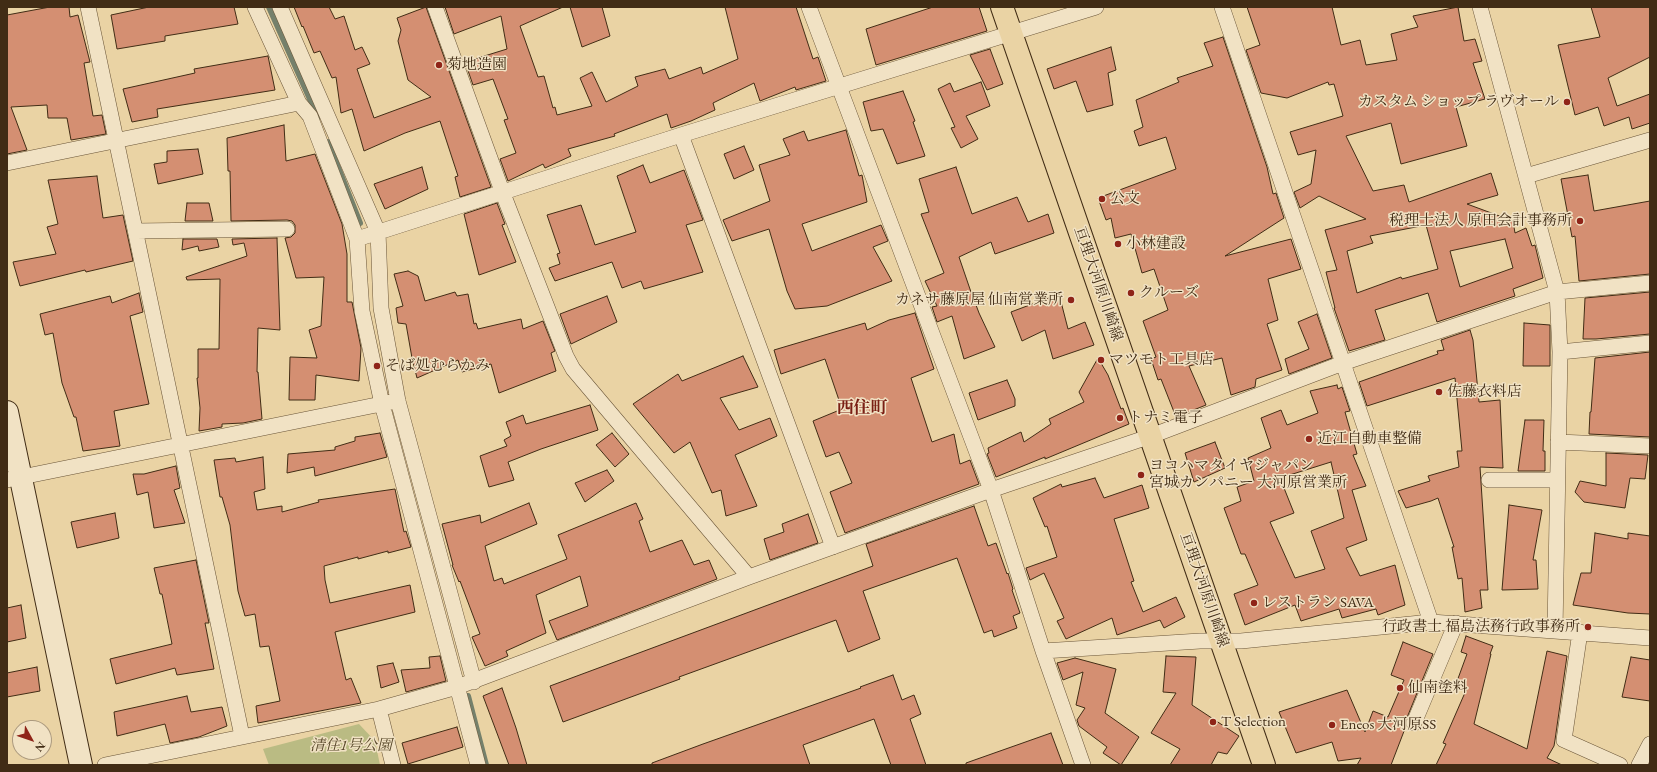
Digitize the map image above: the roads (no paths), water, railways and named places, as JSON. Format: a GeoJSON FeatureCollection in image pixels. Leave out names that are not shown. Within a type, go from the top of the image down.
{"type":"FeatureCollection","features":[{"type":"Feature","properties":{"kind":"main road","name":"亘理大河原川崎線"},"geometry":{"type":"LineString","coordinates":[[1002,7],[1264,765]]}},
{"type":"Feature","properties":{"kind":"street"},"geometry":{"type":"LineString","coordinates":[[88,7],[242,736]]}},
{"type":"Feature","properties":{"kind":"street"},"geometry":{"type":"LineString","coordinates":[[255,7],[299,102],[310,116],[357,239],[362,311],[382,404],[478,765]]}},
{"type":"Feature","properties":{"kind":"street"},"geometry":{"type":"LineString","coordinates":[[280,7],[378,232],[381,308],[398,401],[474,682]]}},
{"type":"Feature","properties":{"kind":"street"},"geometry":{"type":"LineString","coordinates":[[435,7],[502,192],[566,356],[573,369],[749,577]]}},
{"type":"Feature","properties":{"kind":"street"},"geometry":{"type":"LineString","coordinates":[[810,7],[991,490],[1043,651],[1083,765]]}},
{"type":"Feature","properties":{"kind":"street"},"geometry":{"type":"LineString","coordinates":[[357,239],[681,135],[1096,7]]}},
{"type":"Feature","properties":{"kind":"street"},"geometry":{"type":"LineString","coordinates":[[1222,7],[1431,622]]}},
{"type":"Feature","properties":{"kind":"street"},"geometry":{"type":"LineString","coordinates":[[1480,7],[1557,292],[1560,352],[1555,630]]}},
{"type":"Feature","properties":{"kind":"street"},"geometry":{"type":"LineString","coordinates":[[7,163],[299,102]]}},
{"type":"Feature","properties":{"kind":"street"},"geometry":{"type":"LineString","coordinates":[[681,135],[833,547]]}},
{"type":"Feature","properties":{"kind":"street"},"geometry":{"type":"LineString","coordinates":[[1526,176],[1650,140]]}},
{"type":"Feature","properties":{"kind":"street"},"geometry":{"type":"LineString","coordinates":[[136,231],[286,229]]}},
{"type":"Feature","properties":{"kind":"street"},"geometry":{"type":"LineString","coordinates":[[105,765],[379,709],[457,688],[749,577],[991,490],[1151,436],[1343,363],[1557,292],[1650,283]]}},
{"type":"Feature","properties":{"kind":"street"},"geometry":{"type":"LineString","coordinates":[[1560,352],[1650,344]]}},
{"type":"Feature","properties":{"kind":"street"},"geometry":{"type":"LineString","coordinates":[[14,479],[398,401]]}},
{"type":"Feature","properties":{"kind":"street"},"geometry":{"type":"LineString","coordinates":[[7,412],[14,479],[82,765]]}},
{"type":"Feature","properties":{"kind":"street"},"geometry":{"type":"LineString","coordinates":[[1558,442],[1650,446]]}},
{"type":"Feature","properties":{"kind":"street"},"geometry":{"type":"LineString","coordinates":[[1489,480],[1557,480]]}},
{"type":"Feature","properties":{"kind":"street"},"geometry":{"type":"LineString","coordinates":[[1043,651],[1241,641],[1431,622],[1650,638]]}},
{"type":"Feature","properties":{"kind":"street"},"geometry":{"type":"LineString","coordinates":[[1414,723],[1456,624]]}},
{"type":"Feature","properties":{"kind":"street"},"geometry":{"type":"LineString","coordinates":[[1580,632],[1564,740],[1620,765]]}},
{"type":"Feature","properties":{"kind":"street"},"geometry":{"type":"LineString","coordinates":[[379,709],[393,765]]}},
{"type":"Feature","properties":{"kind":"street"},"geometry":{"type":"LineString","coordinates":[[1639,765],[1650,744]]}},
{"type":"Feature","properties":{"kind":"waterway"},"geometry":{"type":"LineString","coordinates":[[269,7],[318,117]]}},
{"type":"Feature","properties":{"kind":"waterway"},"geometry":{"type":"LineString","coordinates":[[328,142],[360,223]]}},
{"type":"Feature","properties":{"kind":"waterway"},"geometry":{"type":"LineString","coordinates":[[468,696],[486,765]]}},
{"type":"Feature","properties":{"kind":"place","name":"菊地造園"},"geometry":{"type":"Point","coordinates":[439,65]}},
{"type":"Feature","properties":{"kind":"place","name":"カスタム ショップ ラヴオール"},"geometry":{"type":"Point","coordinates":[1567,102]}},
{"type":"Feature","properties":{"kind":"place","name":"公文"},"geometry":{"type":"Point","coordinates":[1102,199]}},
{"type":"Feature","properties":{"kind":"place","name":"税理士法人 原田会計事務所"},"geometry":{"type":"Point","coordinates":[1580,221]}},
{"type":"Feature","properties":{"kind":"place","name":"小林建設"},"geometry":{"type":"Point","coordinates":[1118,244]}},
{"type":"Feature","properties":{"kind":"place","name":"クルーズ"},"geometry":{"type":"Point","coordinates":[1131,293]}},
{"type":"Feature","properties":{"kind":"place","name":"カネサ藤原屋 仙南営業所"},"geometry":{"type":"Point","coordinates":[1071,300]}},
{"type":"Feature","properties":{"kind":"place","name":"マツモト工具店"},"geometry":{"type":"Point","coordinates":[1101,360]}},
{"type":"Feature","properties":{"kind":"place","name":"そば処むらかみ"},"geometry":{"type":"Point","coordinates":[377,366]}},
{"type":"Feature","properties":{"kind":"place","name":"佐藤衣料店"},"geometry":{"type":"Point","coordinates":[1439,392]}},
{"type":"Feature","properties":{"kind":"place","name":"トナミ電子"},"geometry":{"type":"Point","coordinates":[1120,418]}},
{"type":"Feature","properties":{"kind":"place","name":"近江自動車整備"},"geometry":{"type":"Point","coordinates":[1309,439]}},
{"type":"Feature","properties":{"kind":"place","name":"ヨコハマタイヤジャパン 宮城カンパニー 大河原営業所"},"geometry":{"type":"Point","coordinates":[1141,475]}},
{"type":"Feature","properties":{"kind":"place","name":"レストラン SAVA"},"geometry":{"type":"Point","coordinates":[1254,603]}},
{"type":"Feature","properties":{"kind":"place","name":"行政書士 福島法務行政事務所"},"geometry":{"type":"Point","coordinates":[1588,627]}},
{"type":"Feature","properties":{"kind":"place","name":"仙南塗料"},"geometry":{"type":"Point","coordinates":[1400,688]}},
{"type":"Feature","properties":{"kind":"place","name":"T Selection"},"geometry":{"type":"Point","coordinates":[1213,722]}},
{"type":"Feature","properties":{"kind":"place","name":"Eneos 大河原SS"},"geometry":{"type":"Point","coordinates":[1332,725]}},
{"type":"Feature","properties":{"kind":"district","name":"西住町"},"geometry":{"type":"Point","coordinates":[862,408]}},
{"type":"Feature","properties":{"kind":"park label","name":"清住1号公園"},"geometry":{"type":"Point","coordinates":[351,746]}}]}
